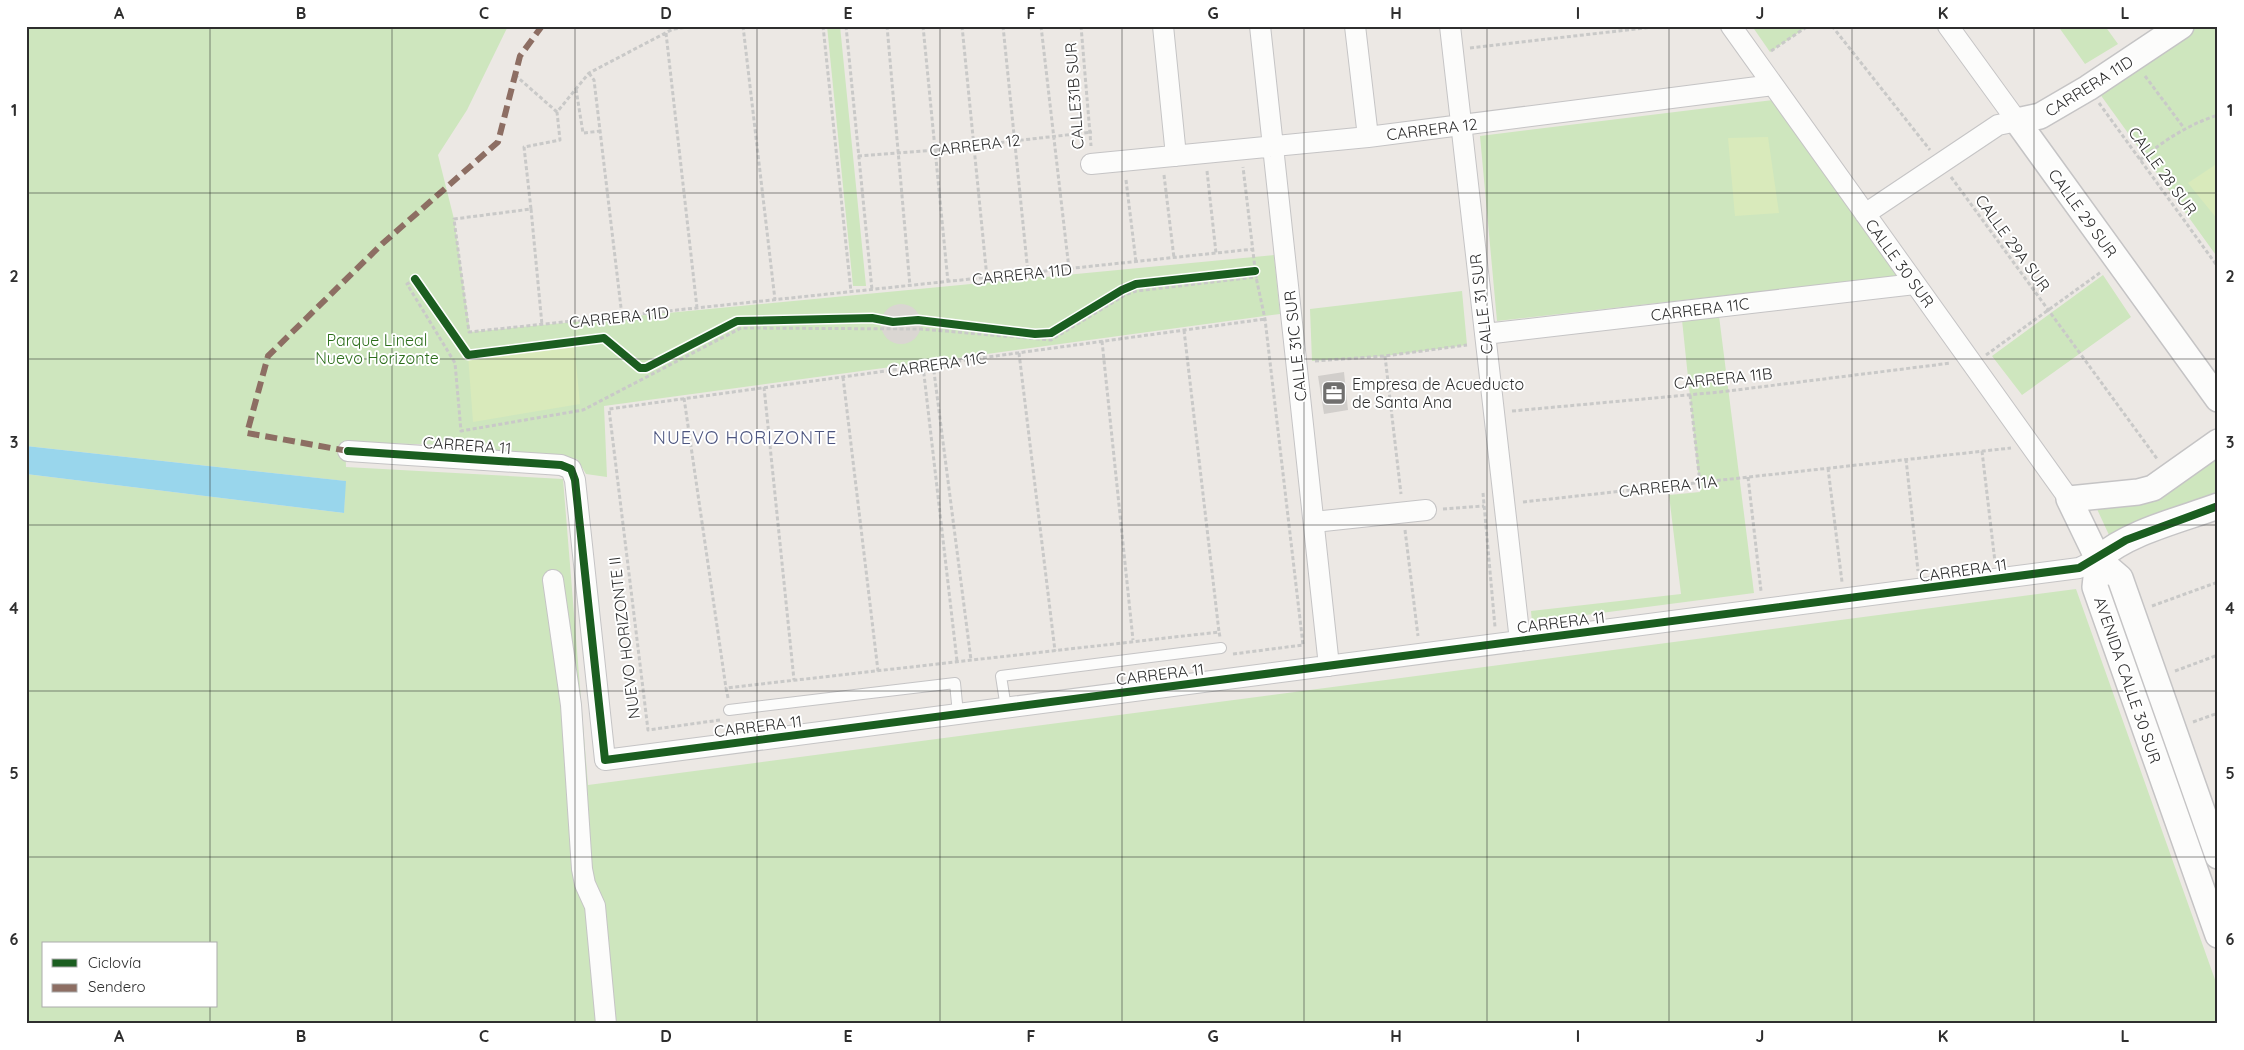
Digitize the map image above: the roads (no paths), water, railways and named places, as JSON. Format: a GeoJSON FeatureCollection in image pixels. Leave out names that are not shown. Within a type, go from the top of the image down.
{"type":"FeatureCollection","features":[{"type":"Feature","properties":{"kind":"street"},"geometry":{"type":"LineString","coordinates":[[1162,26],[1176,156]]}},
{"type":"Feature","properties":{"kind":"street","name":"CALLE 31C SUR"},"geometry":{"type":"LineString","coordinates":[[1260,26],[1329,666]]}},
{"type":"Feature","properties":{"kind":"street"},"geometry":{"type":"LineString","coordinates":[[1355,26],[1368,137]]}},
{"type":"Feature","properties":{"kind":"street","name":"CALLE 31 SUR"},"geometry":{"type":"LineString","coordinates":[[1450,26],[1520,641]]}},
{"type":"Feature","properties":{"kind":"street","name":"CALLE 30 SUR"},"geometry":{"type":"LineString","coordinates":[[1731,26],[1915,284],[1963,364],[2069,499]]}},
{"type":"Feature","properties":{"kind":"street","name":"CALLE 29 SUR"},"geometry":{"type":"LineString","coordinates":[[1948,26],[2218,399]]}},
{"type":"Feature","properties":{"kind":"street","name":"CARRERA 11D"},"geometry":{"type":"LineString","coordinates":[[1866,214],[1998,125],[2040,116],[2088,88],[2181,26]]}},
{"type":"Feature","properties":{"kind":"street","name":"CARRERA 12"},"geometry":{"type":"LineString","coordinates":[[1091,164],[1368,137],[1773,85]]}},
{"type":"Feature","properties":{"kind":"street","name":"CARRERA 11C"},"geometry":{"type":"LineString","coordinates":[[1485,334],[1915,284]]}},
{"type":"Feature","properties":{"kind":"street"},"geometry":{"type":"LineString","coordinates":[[2098,558],[2069,499],[2138,492],[2153,488],[2218,442]]}},
{"type":"Feature","properties":{"kind":"street","name":"CARRERA 11"},"geometry":{"type":"LineString","coordinates":[[348,451],[561,465],[571,469],[575,480],[605,760],[2080,568],[2126,540],[2218,506]]}},
{"type":"Feature","properties":{"kind":"street"},"geometry":{"type":"LineString","coordinates":[[1314,522],[1426,510]]}},
{"type":"Feature","properties":{"kind":"street","name":"AVENIDA CALLE 30 SUR"},"geometry":{"type":"LineString","coordinates":[[2098,558],[2120,578],[2218,856]]}},
{"type":"Feature","properties":{"kind":"street","name":"AVENIDA CALLE 30 SUR"},"geometry":{"type":"LineString","coordinates":[[2098,558],[2095,587],[2218,935]]}},
{"type":"Feature","properties":{"kind":"street"},"geometry":{"type":"LineString","coordinates":[[553,580],[571,705],[582,869],[585,884],[596,906],[606,1024]]}},
{"type":"Feature","properties":{"kind":"lane"},"geometry":{"type":"LineString","coordinates":[[1006,708],[1001,676],[1221,648]]}},
{"type":"Feature","properties":{"kind":"lane"},"geometry":{"type":"LineString","coordinates":[[729,710],[955,683],[958,714]]}},
{"type":"Feature","properties":{"kind":"water"},"geometry":{"type":"Polygon","coordinates":[[[26,446],[346,481],[344,513],[26,474],[26,446]]]}},
{"type":"Feature","properties":{"kind":"place","name":"Empresa de Acueducto de Santa Ana"},"geometry":{"type":"Point","coordinates":[1334,393]}},
{"type":"Feature","properties":{"kind":"district","name":"NUEVO HORIZONTE"},"geometry":{"type":"Point","coordinates":[745,437]}},
{"type":"Feature","properties":{"kind":"park label","name":"Parque Lineal Nuevo Horizonte"},"geometry":{"type":"Point","coordinates":[377,349]}}]}
